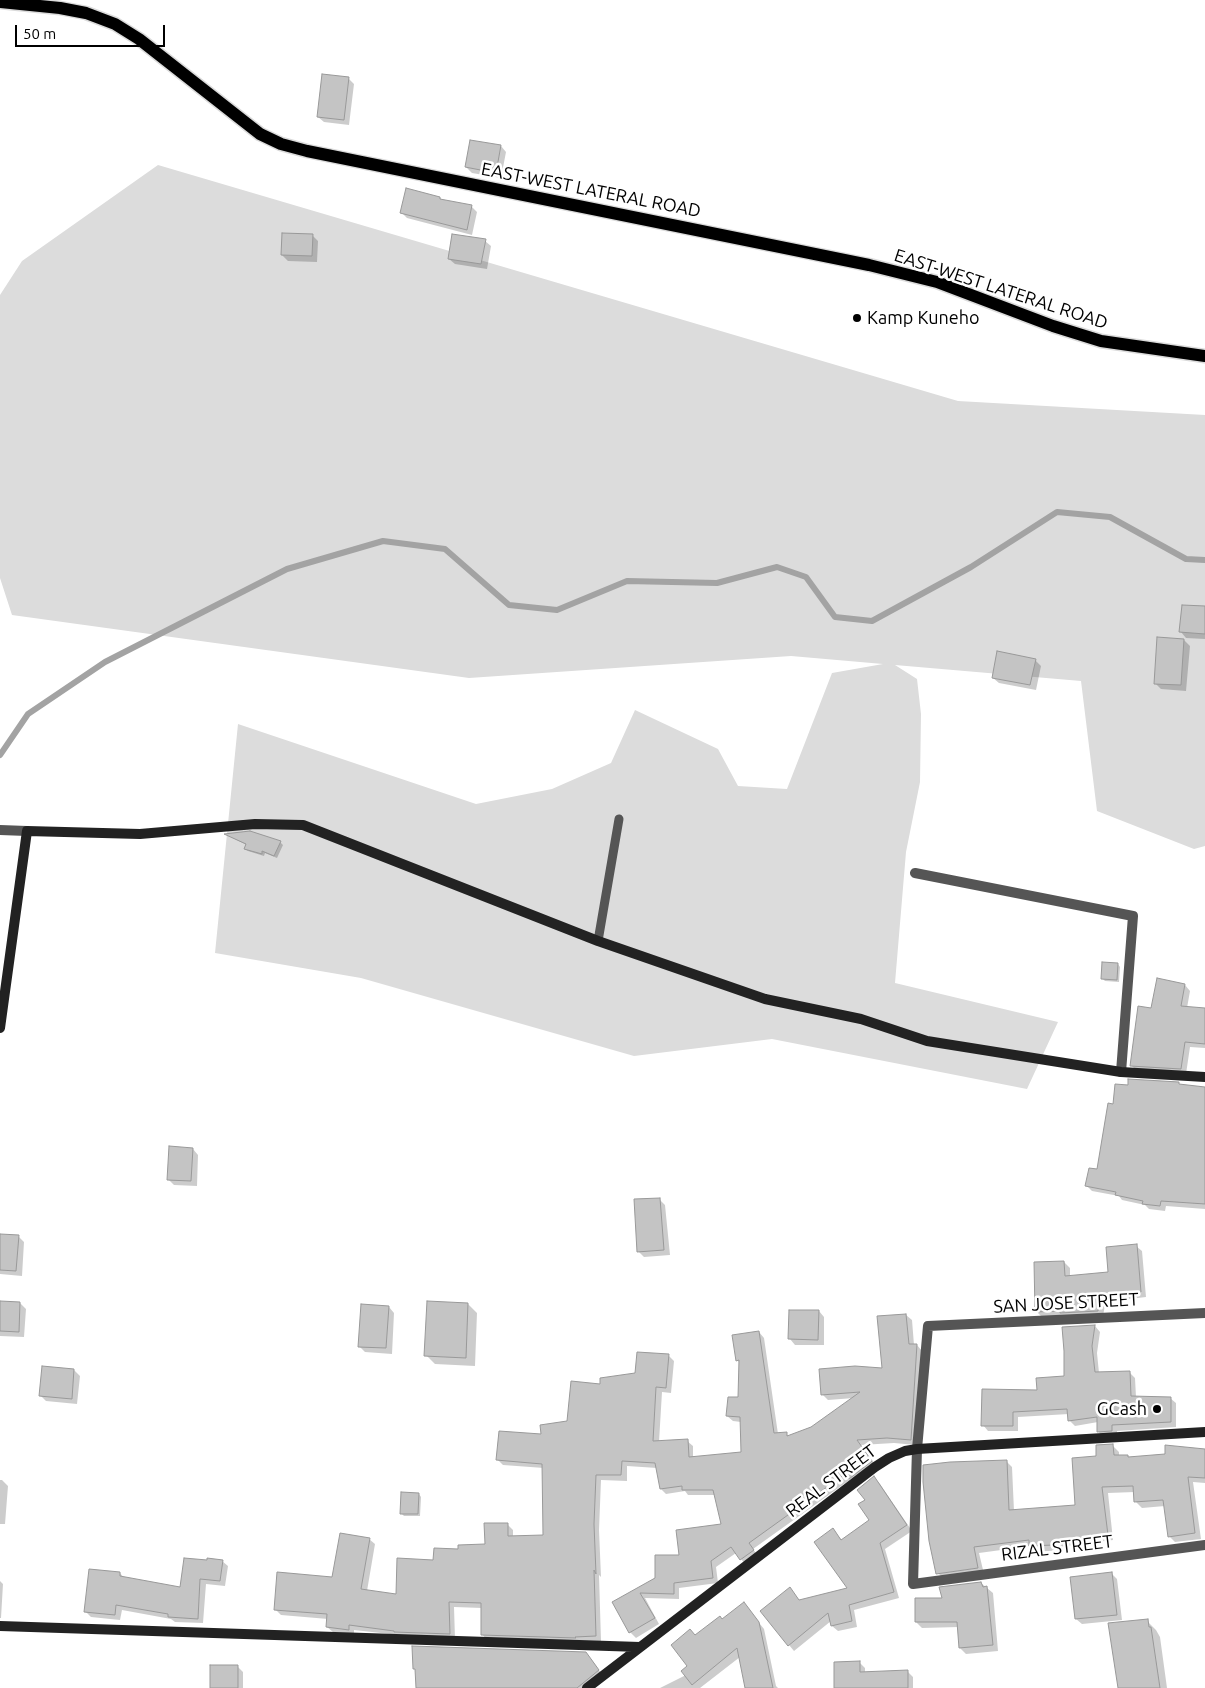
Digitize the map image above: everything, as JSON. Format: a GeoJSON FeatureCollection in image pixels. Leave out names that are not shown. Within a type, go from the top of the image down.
{"type":"FeatureCollection","features":[{"type":"Feature","properties":{"kind":"main road","name":"EAST-WEST LATERAL ROAD"},"geometry":{"type":"LineString","coordinates":[[0,2],[60,8],[86,13],[115,24],[139,39],[260,134],[281,144],[298,149],[896,271],[956,288],[1053,326],[1101,341],[1205,356]]}},
{"type":"Feature","properties":{"kind":"street"},"geometry":{"type":"LineString","coordinates":[[0,830],[140,834],[256,824],[303,825],[598,941],[765,999],[861,1019],[927,1042],[1121,1072],[1205,1077]]}},
{"type":"Feature","properties":{"kind":"street"},"geometry":{"type":"LineString","coordinates":[[0,1028],[27,831]]}},
{"type":"Feature","properties":{"kind":"street"},"geometry":{"type":"LineString","coordinates":[[916,873],[1133,916],[1121,1072]]}},
{"type":"Feature","properties":{"kind":"street","name":"SAN JOSE STREET"},"geometry":{"type":"LineString","coordinates":[[917,1449],[928,1326],[1205,1313]]}},
{"type":"Feature","properties":{"kind":"street","name":"REAL STREET"},"geometry":{"type":"LineString","coordinates":[[587,1688],[875,1467],[905,1451],[1205,1432]]}},
{"type":"Feature","properties":{"kind":"street","name":"RIZAL STREET"},"geometry":{"type":"LineString","coordinates":[[917,1449],[913,1584],[1205,1545]]}},
{"type":"Feature","properties":{"kind":"street"},"geometry":{"type":"LineString","coordinates":[[0,1626],[640,1647]]}},
{"type":"Feature","properties":{"kind":"lane"},"geometry":{"type":"LineString","coordinates":[[598,941],[619,820]]}},
{"type":"Feature","properties":{"kind":"shaded area"},"geometry":{"type":"Polygon","coordinates":[[[158,165],[958,401],[1205,415],[1205,846],[1194,849],[1097,811],[1081,681],[895,665],[917,679],[921,714],[920,782],[906,852],[895,983],[1058,1022],[1027,1089],[772,1039],[634,1056],[361,978],[215,953],[238,724],[476,804],[552,789],[611,763],[635,710],[718,749],[738,786],[787,789],[832,673],[883,664],[791,656],[469,678],[12,615],[0,578],[0,295],[22,261],[158,165]]]}},
{"type":"Feature","properties":{"kind":"building"},"geometry":{"type":"Polygon","coordinates":[[[322,74],[349,77],[344,120],[317,117],[322,74]]]}},
{"type":"Feature","properties":{"kind":"building"},"geometry":{"type":"Polygon","coordinates":[[[470,140],[501,145],[496,173],[465,167],[470,140]]]}},
{"type":"Feature","properties":{"kind":"building"},"geometry":{"type":"Polygon","coordinates":[[[406,188],[440,197],[440,199],[472,205],[467,230],[400,213],[406,188]]]}},
{"type":"Feature","properties":{"kind":"building"},"geometry":{"type":"Polygon","coordinates":[[[282,233],[313,234],[312,256],[281,255],[282,233]]]}},
{"type":"Feature","properties":{"kind":"building"},"geometry":{"type":"Polygon","coordinates":[[[452,234],[486,239],[481,264],[448,259],[452,234]]]}},
{"type":"Feature","properties":{"kind":"building"},"geometry":{"type":"Polygon","coordinates":[[[1182,605],[1205,606],[1205,634],[1179,632],[1182,605]]]}},
{"type":"Feature","properties":{"kind":"building"},"geometry":{"type":"Polygon","coordinates":[[[1157,637],[1184,639],[1181,685],[1154,684],[1157,637]]]}},
{"type":"Feature","properties":{"kind":"building"},"geometry":{"type":"Polygon","coordinates":[[[997,651],[1036,659],[1030,685],[992,678],[997,651]]]}},
{"type":"Feature","properties":{"kind":"building"},"geometry":{"type":"Polygon","coordinates":[[[250,831],[281,841],[274,856],[262,851],[262,854],[244,849],[246,844],[224,834],[250,831]]]}},
{"type":"Feature","properties":{"kind":"building"},"geometry":{"type":"Polygon","coordinates":[[[1102,962],[1118,963],[1117,980],[1101,979],[1102,962]]]}},
{"type":"Feature","properties":{"kind":"building"},"geometry":{"type":"Polygon","coordinates":[[[1157,978],[1185,984],[1181,1006],[1205,1008],[1205,1044],[1185,1042],[1181,1069],[1130,1066],[1138,1006],[1151,1008],[1157,978]]]}},
{"type":"Feature","properties":{"kind":"building"},"geometry":{"type":"Polygon","coordinates":[[[1128,1079],[1179,1082],[1179,1084],[1205,1087],[1205,1204],[1161,1201],[1160,1206],[1142,1204],[1143,1201],[1115,1195],[1116,1192],[1085,1186],[1089,1168],[1097,1169],[1108,1103],[1113,1104],[1115,1084],[1128,1085],[1128,1079]]]}},
{"type":"Feature","properties":{"kind":"building"},"geometry":{"type":"Polygon","coordinates":[[[169,1146],[193,1148],[191,1181],[167,1180],[169,1146]]]}},
{"type":"Feature","properties":{"kind":"building"},"geometry":{"type":"Polygon","coordinates":[[[660,1198],[664,1250],[637,1252],[634,1199],[660,1198]]]}},
{"type":"Feature","properties":{"kind":"building"},"geometry":{"type":"Polygon","coordinates":[[[0,1234],[19,1235],[16,1271],[0,1270],[0,1234]]]}},
{"type":"Feature","properties":{"kind":"building"},"geometry":{"type":"Polygon","coordinates":[[[1137,1244],[1141,1292],[1107,1295],[1108,1299],[1099,1300],[1098,1311],[1035,1312],[1034,1262],[1064,1261],[1065,1276],[1108,1272],[1106,1247],[1137,1244]]]}},
{"type":"Feature","properties":{"kind":"building"},"geometry":{"type":"Polygon","coordinates":[[[0,1301],[20,1302],[19,1332],[0,1331],[0,1301]]]}},
{"type":"Feature","properties":{"kind":"building"},"geometry":{"type":"Polygon","coordinates":[[[427,1301],[468,1303],[466,1358],[424,1356],[427,1301]]]}},
{"type":"Feature","properties":{"kind":"building"},"geometry":{"type":"Polygon","coordinates":[[[361,1304],[389,1306],[386,1348],[358,1347],[361,1304]]]}},
{"type":"Feature","properties":{"kind":"building"},"geometry":{"type":"Polygon","coordinates":[[[789,1310],[819,1310],[818,1340],[788,1339],[789,1310]]]}},
{"type":"Feature","properties":{"kind":"building"},"geometry":{"type":"Polygon","coordinates":[[[906,1314],[909,1344],[917,1344],[911,1440],[887,1438],[857,1440],[872,1461],[849,1479],[845,1474],[749,1543],[754,1550],[740,1560],[731,1547],[711,1561],[713,1578],[674,1583],[674,1594],[640,1593],[655,1618],[629,1633],[612,1602],[655,1578],[655,1555],[679,1555],[676,1530],[721,1524],[713,1490],[682,1490],[682,1486],[660,1489],[655,1463],[622,1461],[621,1475],[596,1475],[594,1524],[596,1574],[594,1570],[596,1636],[576,1638],[481,1635],[481,1603],[449,1602],[450,1634],[394,1632],[349,1625],[349,1630],[326,1627],[327,1614],[274,1610],[277,1572],[332,1577],[340,1533],[370,1538],[361,1589],[396,1594],[397,1558],[433,1560],[434,1548],[458,1549],[458,1545],[485,1544],[484,1523],[508,1523],[508,1536],[543,1535],[542,1464],[496,1460],[499,1431],[541,1434],[540,1425],[567,1421],[571,1381],[600,1384],[600,1378],[635,1373],[637,1352],[669,1354],[666,1388],[656,1387],[653,1441],[688,1439],[689,1457],[741,1452],[740,1417],[726,1416],[728,1397],[738,1397],[739,1360],[736,1361],[732,1335],[759,1331],[774,1433],[787,1432],[787,1436],[811,1427],[860,1392],[821,1395],[819,1369],[855,1366],[882,1368],[877,1316],[906,1314]]]}},
{"type":"Feature","properties":{"kind":"building"},"geometry":{"type":"Polygon","coordinates":[[[1095,1325],[1092,1346],[1095,1372],[1130,1371],[1131,1396],[1171,1397],[1171,1422],[1112,1425],[1112,1431],[1097,1432],[1097,1417],[1068,1421],[1067,1409],[1013,1412],[1013,1426],[981,1426],[982,1389],[1037,1390],[1036,1378],[1064,1376],[1062,1327],[1095,1325]]]}},
{"type":"Feature","properties":{"kind":"building"},"geometry":{"type":"Polygon","coordinates":[[[42,1366],[74,1369],[72,1399],[39,1396],[42,1366]]]}},
{"type":"Feature","properties":{"kind":"building"},"geometry":{"type":"Polygon","coordinates":[[[1113,1444],[1114,1455],[1128,1455],[1128,1457],[1165,1454],[1165,1445],[1205,1449],[1205,1478],[1188,1477],[1195,1533],[1168,1537],[1163,1500],[1134,1502],[1133,1486],[1102,1487],[1108,1535],[1054,1541],[1054,1545],[1029,1546],[1029,1540],[974,1547],[978,1568],[936,1574],[929,1541],[923,1465],[1007,1460],[1009,1510],[1075,1505],[1072,1458],[1096,1456],[1096,1445],[1113,1444]]]}},
{"type":"Feature","properties":{"kind":"building"},"geometry":{"type":"Polygon","coordinates":[[[874,1476],[907,1525],[880,1543],[894,1592],[849,1605],[852,1621],[831,1626],[828,1613],[788,1646],[760,1611],[790,1587],[799,1600],[847,1588],[814,1542],[833,1528],[841,1540],[869,1520],[858,1504],[865,1500],[857,1490],[874,1476]]]}},
{"type":"Feature","properties":{"kind":"building"},"geometry":{"type":"Polygon","coordinates":[[[401,1492],[419,1493],[418,1514],[400,1514],[401,1492]]]}},
{"type":"Feature","properties":{"kind":"building"},"geometry":{"type":"Polygon","coordinates":[[[184,1558],[223,1560],[220,1581],[200,1579],[198,1619],[168,1617],[168,1614],[116,1605],[115,1615],[84,1612],[89,1569],[120,1572],[120,1576],[180,1587],[184,1558]]]}},
{"type":"Feature","properties":{"kind":"building"},"geometry":{"type":"Polygon","coordinates":[[[1112,1572],[1117,1615],[1075,1619],[1070,1577],[1112,1572]]]}},
{"type":"Feature","properties":{"kind":"building"},"geometry":{"type":"Polygon","coordinates":[[[981,1582],[983,1587],[987,1586],[993,1645],[959,1648],[957,1622],[915,1622],[915,1598],[942,1598],[939,1587],[981,1582]]]}},
{"type":"Feature","properties":{"kind":"building"},"geometry":{"type":"Polygon","coordinates":[[[744,1602],[759,1622],[773,1688],[745,1688],[737,1648],[692,1685],[681,1671],[687,1666],[671,1645],[690,1629],[695,1635],[720,1616],[722,1619],[744,1602]]]}},
{"type":"Feature","properties":{"kind":"building"},"geometry":{"type":"Polygon","coordinates":[[[1148,1619],[1149,1627],[1151,1627],[1160,1688],[1118,1688],[1108,1623],[1148,1619]]]}},
{"type":"Feature","properties":{"kind":"building"},"geometry":{"type":"Polygon","coordinates":[[[412,1646],[586,1652],[599,1670],[577,1688],[416,1688],[412,1646]]]}},
{"type":"Feature","properties":{"kind":"building"},"geometry":{"type":"Polygon","coordinates":[[[860,1661],[860,1672],[908,1670],[908,1688],[834,1688],[834,1662],[860,1661]]]}},
{"type":"Feature","properties":{"kind":"building"},"geometry":{"type":"Polygon","coordinates":[[[210,1665],[238,1665],[238,1688],[210,1688],[210,1665]]]}},
{"type":"Feature","properties":{"kind":"waterway"},"geometry":{"type":"LineString","coordinates":[[0,755],[28,714],[105,662],[287,569],[383,541],[445,549],[509,605],[557,610],[627,581],[717,583],[777,567],[806,577],[835,617],[872,621],[971,567],[1057,512],[1110,517],[1186,559],[1205,560]]}},
{"type":"Feature","properties":{"kind":"place","name":"Kamp Kuneho"},"geometry":{"type":"Point","coordinates":[857,318]}},
{"type":"Feature","properties":{"kind":"place","name":"GCash"},"geometry":{"type":"Point","coordinates":[1157,1409]}}]}
